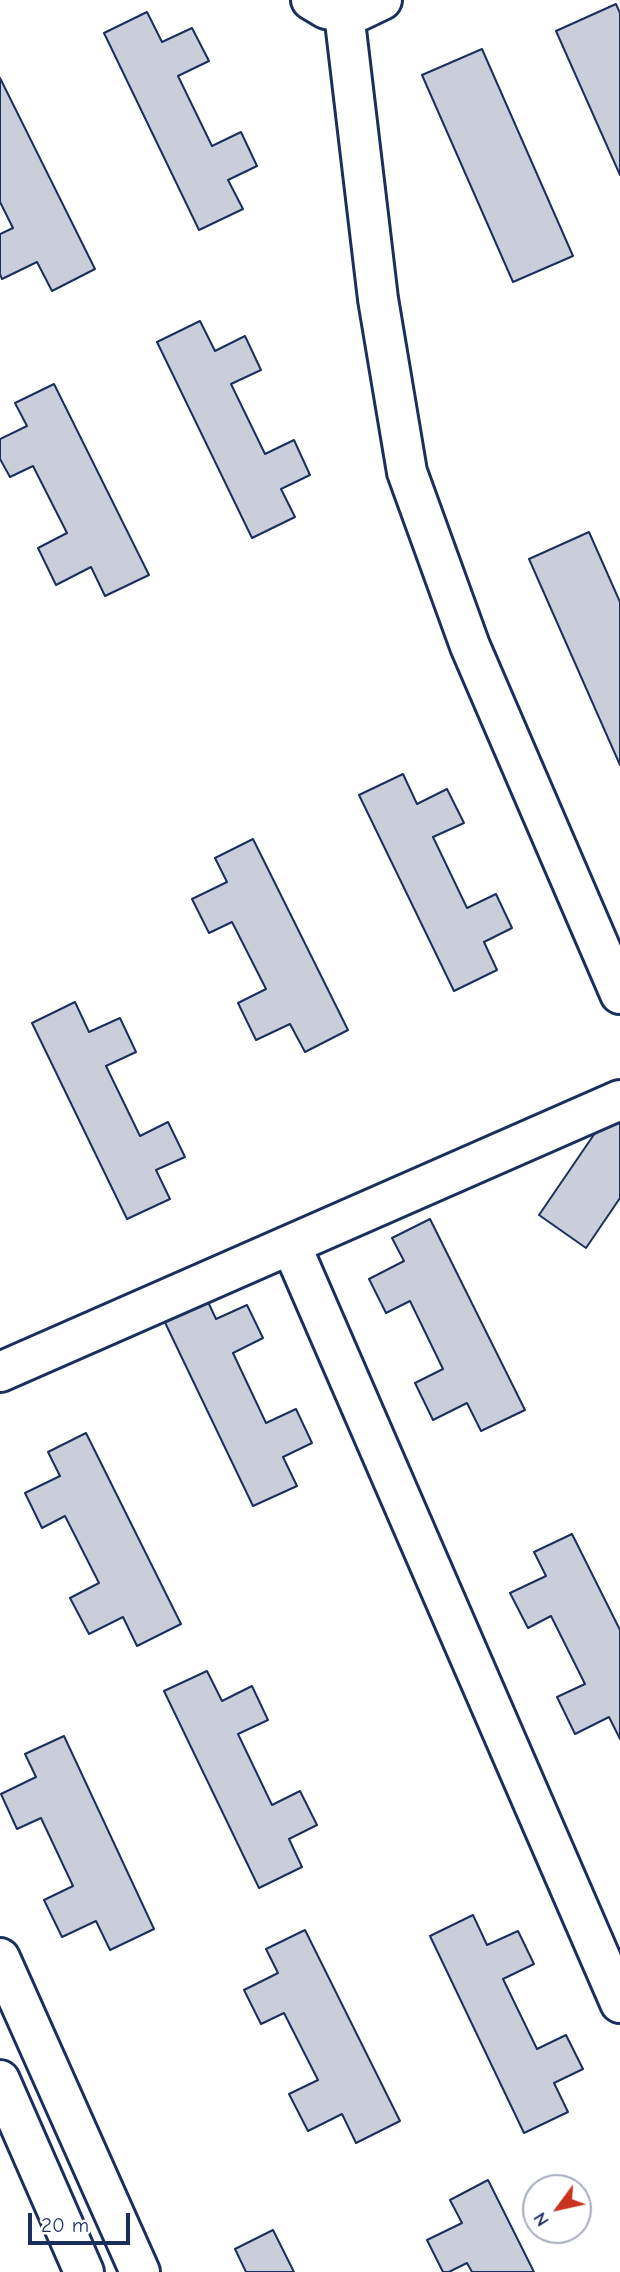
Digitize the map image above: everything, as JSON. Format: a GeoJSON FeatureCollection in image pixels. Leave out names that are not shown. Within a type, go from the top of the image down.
{"type":"FeatureCollection","features":[{"type":"Feature","properties":{"kind":"street"},"geometry":{"type":"LineString","coordinates":[[382,0],[359,11],[328,6],[407,472],[470,646],[620,994]]}},
{"type":"Feature","properties":{"kind":"street"},"geometry":{"type":"LineString","coordinates":[[0,1372],[620,1100]]}},
{"type":"Feature","properties":{"kind":"street"},"geometry":{"type":"LineString","coordinates":[[290,1245],[620,2003]]}},
{"type":"Feature","properties":{"kind":"street"},"geometry":{"type":"LineString","coordinates":[[0,1958],[140,2272]]}},
{"type":"Feature","properties":{"kind":"street"},"geometry":{"type":"LineString","coordinates":[[0,2080],[85,2272]]}},
{"type":"Feature","properties":{"kind":"building"},"geometry":{"type":"Polygon","coordinates":[[[616,4],[620,13],[620,175],[556,31],[616,4]]]}},
{"type":"Feature","properties":{"kind":"building"},"geometry":{"type":"Polygon","coordinates":[[[147,12],[162,42],[192,28],[209,61],[178,76],[212,146],[241,132],[257,166],[228,180],[243,209],[199,230],[104,33],[147,12]]]}},
{"type":"Feature","properties":{"kind":"building"},"geometry":{"type":"Polygon","coordinates":[[[482,49],[573,256],[513,282],[422,75],[482,49]]]}},
{"type":"Feature","properties":{"kind":"building"},"geometry":{"type":"Polygon","coordinates":[[[0,78],[95,269],[52,291],[37,262],[2,279],[0,274],[0,234],[13,228],[0,202],[0,78]]]}},
{"type":"Feature","properties":{"kind":"building"},"geometry":{"type":"Polygon","coordinates":[[[200,321],[215,351],[245,336],[261,370],[231,384],[265,454],[294,440],[310,475],[281,489],[295,517],[252,538],[157,342],[200,321]]]}},
{"type":"Feature","properties":{"kind":"building"},"geometry":{"type":"Polygon","coordinates":[[[54,384],[149,575],[105,596],[91,567],[56,585],[38,548],[67,533],[33,466],[10,477],[0,459],[0,439],[27,426],[15,403],[54,384]]]}},
{"type":"Feature","properties":{"kind":"building"},"geometry":{"type":"Polygon","coordinates":[[[589,532],[620,602],[620,765],[529,559],[589,532]]]}},
{"type":"Feature","properties":{"kind":"building"},"geometry":{"type":"Polygon","coordinates":[[[403,774],[417,804],[447,789],[464,823],[433,837],[467,908],[496,894],[512,928],[484,942],[497,970],[454,991],[359,795],[403,774]]]}},
{"type":"Feature","properties":{"kind":"building"},"geometry":{"type":"Polygon","coordinates":[[[253,839],[348,1030],[305,1052],[290,1024],[256,1040],[238,1003],[266,989],[232,922],[209,933],[192,899],[227,882],[215,858],[253,839]]]}},
{"type":"Feature","properties":{"kind":"building"},"geometry":{"type":"Polygon","coordinates":[[[75,1002],[89,1032],[120,1018],[136,1052],[106,1066],[140,1136],[168,1122],[185,1157],[156,1170],[170,1199],[127,1219],[32,1023],[75,1002]]]}},
{"type":"Feature","properties":{"kind":"building"},"geometry":{"type":"Polygon","coordinates":[[[608,1114],[620,1123],[620,1198],[586,1248],[539,1215],[608,1114]]]}},
{"type":"Feature","properties":{"kind":"building"},"geometry":{"type":"Polygon","coordinates":[[[430,1219],[525,1410],[481,1431],[467,1403],[433,1420],[415,1383],[443,1369],[410,1301],[386,1313],[369,1279],[404,1261],[392,1238],[430,1219]]]}},
{"type":"Feature","properties":{"kind":"building"},"geometry":{"type":"Polygon","coordinates":[[[202,1289],[216,1319],[247,1305],[263,1338],[233,1353],[266,1423],[296,1409],[312,1443],[283,1457],[297,1486],[253,1506],[159,1310],[202,1289]]]}},
{"type":"Feature","properties":{"kind":"building"},"geometry":{"type":"Polygon","coordinates":[[[86,1433],[181,1624],[137,1646],[123,1617],[89,1634],[70,1598],[99,1583],[65,1516],[42,1528],[25,1493],[60,1476],[48,1452],[86,1433]]]}},
{"type":"Feature","properties":{"kind":"building"},"geometry":{"type":"Polygon","coordinates":[[[572,1534],[620,1630],[620,1739],[609,1717],[575,1734],[557,1697],[585,1684],[551,1616],[528,1628],[510,1593],[546,1576],[534,1552],[572,1534]]]}},
{"type":"Feature","properties":{"kind":"building"},"geometry":{"type":"Polygon","coordinates":[[[207,1671],[222,1701],[252,1686],[268,1720],[238,1734],[272,1805],[300,1791],[317,1825],[289,1839],[302,1867],[259,1888],[164,1691],[207,1671]]]}},
{"type":"Feature","properties":{"kind":"building"},"geometry":{"type":"Polygon","coordinates":[[[64,1736],[154,1929],[110,1950],[96,1921],[62,1937],[44,1900],[73,1886],[41,1818],[17,1829],[1,1794],[36,1777],[25,1754],[64,1736]]]}},
{"type":"Feature","properties":{"kind":"building"},"geometry":{"type":"Polygon","coordinates":[[[473,1915],[487,1945],[518,1931],[534,1964],[503,1979],[537,2049],[566,2035],[583,2069],[554,2083],[568,2112],[524,2133],[430,1936],[473,1915]]]}},
{"type":"Feature","properties":{"kind":"building"},"geometry":{"type":"Polygon","coordinates":[[[305,1930],[400,2121],[356,2143],[342,2114],[308,2131],[289,2094],[318,2080],[284,2013],[261,2024],[244,1990],[278,1973],[266,1949],[305,1930]]]}},
{"type":"Feature","properties":{"kind":"building"},"geometry":{"type":"Polygon","coordinates":[[[488,2180],[534,2272],[472,2272],[467,2263],[449,2272],[443,2272],[427,2240],[462,2223],[450,2200],[488,2180]]]}},
{"type":"Feature","properties":{"kind":"building"},"geometry":{"type":"Polygon","coordinates":[[[273,2230],[294,2272],[246,2272],[235,2249],[273,2230]]]}}]}
